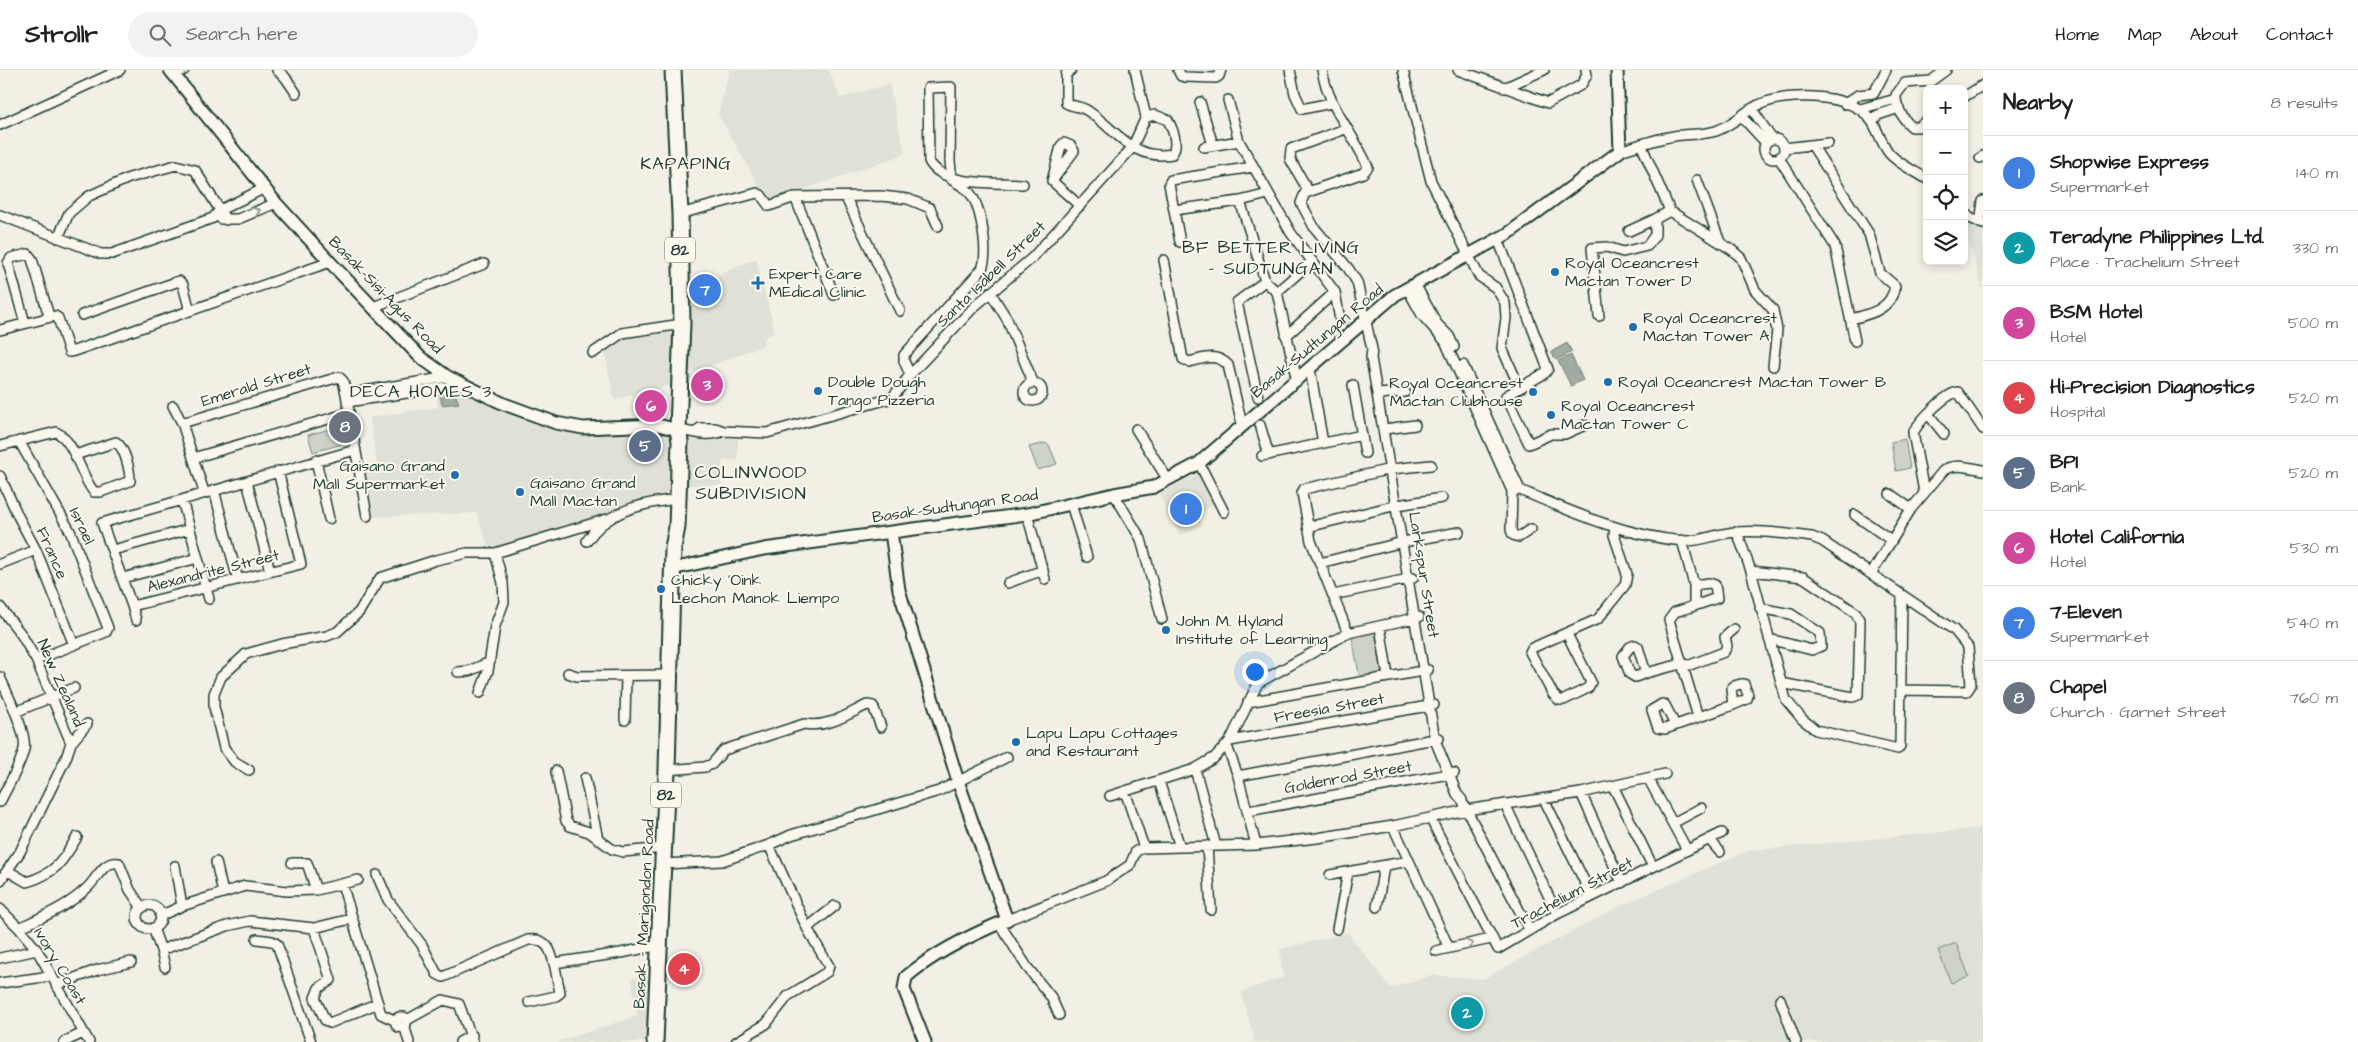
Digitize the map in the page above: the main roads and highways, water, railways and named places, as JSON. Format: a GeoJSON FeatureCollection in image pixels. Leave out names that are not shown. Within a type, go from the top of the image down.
{"type":"FeatureCollection","features":[{"type":"Feature","properties":{"kind":"main road","name":"Basak - Marigondon Road"},"geometry":{"type":"LineString","coordinates":[[656,1042],[664,864],[672,569],[677,527],[680,441],[678,430],[682,324],[680,214],[673,70]]}},
{"type":"Feature","properties":{"kind":"main road","name":"Basak - Marigondon Road"},"geometry":{"type":"LineString","coordinates":[[673,548],[669,526],[670,500],[673,441],[678,430]]}},
{"type":"Feature","properties":{"kind":"place","name":"Royal Oceancrest Mactan Tower D"},"geometry":{"type":"Point","coordinates":[1555,272]}},
{"type":"Feature","properties":{"kind":"place","name":"Expert Care MEdical Clinic"},"geometry":{"type":"Point","coordinates":[758,283]}},
{"type":"Feature","properties":{"kind":"place","name":"7-Eleven"},"geometry":{"type":"Point","coordinates":[705,290]}},
{"type":"Feature","properties":{"kind":"place","name":"Royal Oceancrest Mactan Tower A"},"geometry":{"type":"Point","coordinates":[1633,327]}},
{"type":"Feature","properties":{"kind":"place","name":"Royal Oceancrest Mactan Tower B"},"geometry":{"type":"Point","coordinates":[1608,382]}},
{"type":"Feature","properties":{"kind":"place","name":"BSM Hotel"},"geometry":{"type":"Point","coordinates":[707,385]}},
{"type":"Feature","properties":{"kind":"place","name":"Double Dough Tango Pizzeria"},"geometry":{"type":"Point","coordinates":[818,391]}},
{"type":"Feature","properties":{"kind":"place","name":"Royal Oceancrest Mactan Clubhouse"},"geometry":{"type":"Point","coordinates":[1533,392]}},
{"type":"Feature","properties":{"kind":"place","name":"Hotel California"},"geometry":{"type":"Point","coordinates":[651,406]}},
{"type":"Feature","properties":{"kind":"place","name":"Royal Oceancrest Mactan Tower C"},"geometry":{"type":"Point","coordinates":[1551,415]}},
{"type":"Feature","properties":{"kind":"place","name":"Chapel"},"geometry":{"type":"Point","coordinates":[345,427]}},
{"type":"Feature","properties":{"kind":"place","name":"BPI"},"geometry":{"type":"Point","coordinates":[645,446]}},
{"type":"Feature","properties":{"kind":"place","name":"Gaisano Grand Mall Supermarket"},"geometry":{"type":"Point","coordinates":[455,475]}},
{"type":"Feature","properties":{"kind":"place","name":"Gaisano Grand Mall Mactan"},"geometry":{"type":"Point","coordinates":[520,492]}},
{"type":"Feature","properties":{"kind":"place","name":"Shopwise Express"},"geometry":{"type":"Point","coordinates":[1186,509]}},
{"type":"Feature","properties":{"kind":"place","name":"Chicky 'Oink Lechon Manok Liempo"},"geometry":{"type":"Point","coordinates":[661,589]}},
{"type":"Feature","properties":{"kind":"place","name":"John M. Hyland Institute of Learning"},"geometry":{"type":"Point","coordinates":[1166,630]}},
{"type":"Feature","properties":{"kind":"place","name":"Lapu Lapu Cottages and Restaurant"},"geometry":{"type":"Point","coordinates":[1016,742]}},
{"type":"Feature","properties":{"kind":"place","name":"Hi-Precision Diagnostics"},"geometry":{"type":"Point","coordinates":[684,969]}},
{"type":"Feature","properties":{"kind":"place","name":"Teradyne Philippines Ltd."},"geometry":{"type":"Point","coordinates":[1467,1013]}},
{"type":"Feature","properties":{"kind":"district","name":"KAPAPING"},"geometry":{"type":"Point","coordinates":[686,163]}},
{"type":"Feature","properties":{"kind":"district","name":"BF BETTER LIVING - SUDTUNGAN"},"geometry":{"type":"Point","coordinates":[1271,257]}},
{"type":"Feature","properties":{"kind":"district","name":"DECA HOMES 3"},"geometry":{"type":"Point","coordinates":[421,391]}},
{"type":"Feature","properties":{"kind":"district","name":"COLINWOOD SUBDIVISION"},"geometry":{"type":"Point","coordinates":[751,482]}}]}
